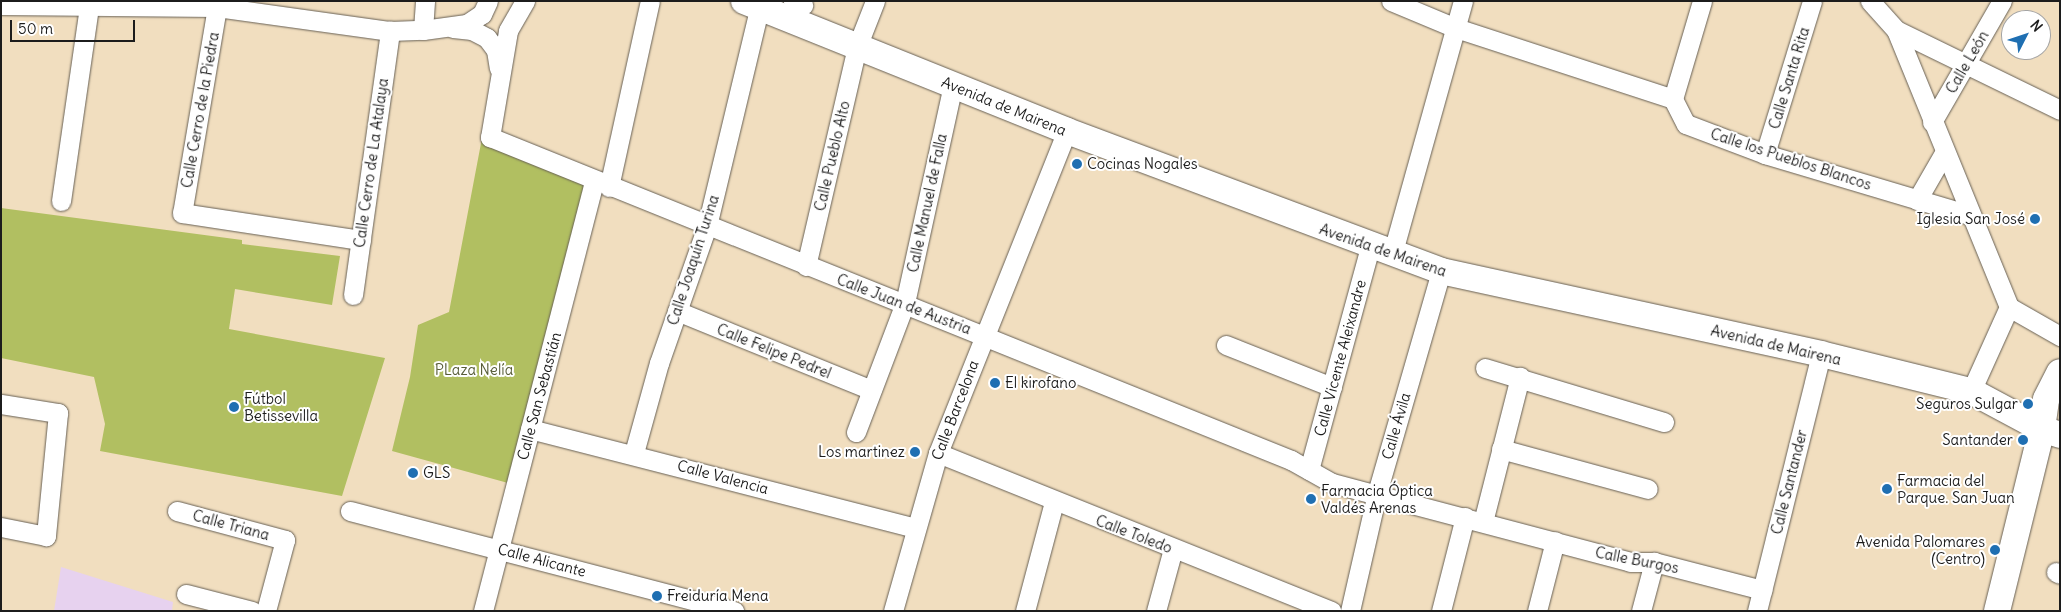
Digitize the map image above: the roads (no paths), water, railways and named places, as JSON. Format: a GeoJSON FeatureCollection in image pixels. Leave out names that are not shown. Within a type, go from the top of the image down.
{"type":"FeatureCollection","features":[{"type":"Feature","properties":{"kind":"street"},"geometry":{"type":"LineString","coordinates":[[423,30],[425,1]]}},
{"type":"Feature","properties":{"kind":"street","name":"Calle San Sebastián"},"geometry":{"type":"LineString","coordinates":[[483,611],[530,429],[602,184],[650,1]]}},
{"type":"Feature","properties":{"kind":"street","name":"Calle Pueblo Alto"},"geometry":{"type":"LineString","coordinates":[[806,266],[857,47],[875,1]]}},
{"type":"Feature","properties":{"kind":"street"},"geometry":{"type":"LineString","coordinates":[[1391,1],[1456,28],[1673,99],[1702,1]]}},
{"type":"Feature","properties":{"kind":"street","name":"Calle Vicente Aleixandre"},"geometry":{"type":"LineString","coordinates":[[1309,470],[1332,387],[1381,251],[1456,28],[1463,1]]}},
{"type":"Feature","properties":{"kind":"street","name":"Calle Santa Rita"},"geometry":{"type":"LineString","coordinates":[[1766,154],[1812,1]]}},
{"type":"Feature","properties":{"kind":"street"},"geometry":{"type":"LineString","coordinates":[[1870,1],[1896,30],[1969,215],[2009,307],[2060,336]]}},
{"type":"Feature","properties":{"kind":"street","name":"Calle León"},"geometry":{"type":"LineString","coordinates":[[1932,122],[2002,1]]}},
{"type":"Feature","properties":{"kind":"street"},"geometry":{"type":"LineString","coordinates":[[445,28],[474,20],[488,2]]}},
{"type":"Feature","properties":{"kind":"street"},"geometry":{"type":"LineString","coordinates":[[480,29],[488,2]]}},
{"type":"Feature","properties":{"kind":"street"},"geometry":{"type":"LineString","coordinates":[[1,6],[90,6],[134,3],[217,7],[390,31],[445,28],[480,29],[505,21],[522,5]]}},
{"type":"Feature","properties":{"kind":"street","name":"Avenida de Mairena"},"geometry":{"type":"LineString","coordinates":[[755,3],[857,47],[1067,131],[1381,251],[1441,272],[1821,354],[1971,391],[2051,432]]}},
{"type":"Feature","properties":{"kind":"street","name":"Calle Joaquín Turina"},"geometry":{"type":"LineString","coordinates":[[634,454],[677,311],[707,226],[755,3]]}},
{"type":"Feature","properties":{"kind":"street","name":"Calle Juan de Austria"},"geometry":{"type":"LineString","coordinates":[[522,5],[508,31],[490,136],[602,184],[806,266],[905,303],[1282,456],[1332,483],[1377,494]]}},
{"type":"Feature","properties":{"kind":"street"},"geometry":{"type":"LineString","coordinates":[[61,201],[90,6]]}},
{"type":"Feature","properties":{"kind":"street","name":"Calle Cerro de la Piedra"},"geometry":{"type":"LineString","coordinates":[[217,7],[182,213],[361,240]]}},
{"type":"Feature","properties":{"kind":"street"},"geometry":{"type":"LineString","coordinates":[[480,29],[496,50],[500,75]]}},
{"type":"Feature","properties":{"kind":"street"},"geometry":{"type":"LineString","coordinates":[[1896,30],[1967,62],[2060,110]]}},
{"type":"Feature","properties":{"kind":"street","name":"Calle Cerro de La Atalaya"},"geometry":{"type":"LineString","coordinates":[[353,295],[390,31]]}},
{"type":"Feature","properties":{"kind":"street","name":"Calle Manuel de Falla"},"geometry":{"type":"LineString","coordinates":[[856,432],[905,303],[953,85]]}},
{"type":"Feature","properties":{"kind":"street","name":"Calle los Pueblos Blancos"},"geometry":{"type":"LineString","coordinates":[[1673,99],[1686,124],[1766,154],[1969,215]]}},
{"type":"Feature","properties":{"kind":"street","name":"Calle Barcelona"},"geometry":{"type":"LineString","coordinates":[[893,611],[915,528],[938,453],[1067,131]]}},
{"type":"Feature","properties":{"kind":"street"},"geometry":{"type":"LineString","coordinates":[[1917,200],[1944,153]]}},
{"type":"Feature","properties":{"kind":"street","name":"Calle Ávila"},"geometry":{"type":"LineString","coordinates":[[1350,611],[1377,494],[1441,272]]}},
{"type":"Feature","properties":{"kind":"street"},"geometry":{"type":"LineString","coordinates":[[1971,391],[2009,307]]}},
{"type":"Feature","properties":{"kind":"street","name":"Calle Felipe Pedrel"},"geometry":{"type":"LineString","coordinates":[[677,311],[872,390]]}},
{"type":"Feature","properties":{"kind":"street"},"geometry":{"type":"LineString","coordinates":[[1226,345],[1332,387]]}},
{"type":"Feature","properties":{"kind":"street","name":"Calle Santander"},"geometry":{"type":"LineString","coordinates":[[1757,611],[1821,354]]}},
{"type":"Feature","properties":{"kind":"street"},"geometry":{"type":"LineString","coordinates":[[1485,368],[1664,422]]}},
{"type":"Feature","properties":{"kind":"street"},"geometry":{"type":"LineString","coordinates":[[1998,611],[2051,432],[2046,399],[2060,372]]}},
{"type":"Feature","properties":{"kind":"street"},"geometry":{"type":"LineString","coordinates":[[1441,611],[1501,449],[1520,377]]}},
{"type":"Feature","properties":{"kind":"street"},"geometry":{"type":"LineString","coordinates":[[1,404],[58,413],[46,536],[1,527]]}},
{"type":"Feature","properties":{"kind":"street","name":"Calle Valencia"},"geometry":{"type":"LineString","coordinates":[[530,429],[634,454],[915,528]]}},
{"type":"Feature","properties":{"kind":"street"},"geometry":{"type":"LineString","coordinates":[[1501,449],[1648,489]]}},
{"type":"Feature","properties":{"kind":"street","name":"Calle Toledo"},"geometry":{"type":"LineString","coordinates":[[938,453],[1054,502],[1332,611]]}},
{"type":"Feature","properties":{"kind":"street","name":"Calle Burgos"},"geometry":{"type":"LineString","coordinates":[[1377,494],[1630,562],[1654,562],[1762,590]]}},
{"type":"Feature","properties":{"kind":"street"},"geometry":{"type":"LineString","coordinates":[[1025,611],[1054,502]]}},
{"type":"Feature","properties":{"kind":"street","name":"Calle Triana"},"geometry":{"type":"LineString","coordinates":[[177,511],[285,540],[266,611]]}},
{"type":"Feature","properties":{"kind":"street","name":"Calle Alicante"},"geometry":{"type":"LineString","coordinates":[[350,511],[734,611]]}},
{"type":"Feature","properties":{"kind":"street"},"geometry":{"type":"LineString","coordinates":[[1537,611],[1555,542]]}},
{"type":"Feature","properties":{"kind":"street"},"geometry":{"type":"LineString","coordinates":[[1156,611],[1173,549]]}},
{"type":"Feature","properties":{"kind":"street"},"geometry":{"type":"LineString","coordinates":[[1641,611],[1654,562]]}},
{"type":"Feature","properties":{"kind":"street"},"geometry":{"type":"LineString","coordinates":[[186,594],[252,611]]}},
{"type":"Feature","properties":{"kind":"place","name":"Cocinas Nogales"},"geometry":{"type":"Point","coordinates":[1077,164]}},
{"type":"Feature","properties":{"kind":"place","name":"Iglesia San José"},"geometry":{"type":"Point","coordinates":[2035,219]}},
{"type":"Feature","properties":{"kind":"place","name":"El kirofano"},"geometry":{"type":"Point","coordinates":[995,383]}},
{"type":"Feature","properties":{"kind":"place","name":"Seguros Sulgar"},"geometry":{"type":"Point","coordinates":[2028,404]}},
{"type":"Feature","properties":{"kind":"place","name":"Fútbol Betissevilla"},"geometry":{"type":"Point","coordinates":[234,407]}},
{"type":"Feature","properties":{"kind":"place","name":"Santander"},"geometry":{"type":"Point","coordinates":[2023,440]}},
{"type":"Feature","properties":{"kind":"place","name":"Los martinez"},"geometry":{"type":"Point","coordinates":[915,452]}},
{"type":"Feature","properties":{"kind":"place","name":"GLS"},"geometry":{"type":"Point","coordinates":[413,473]}},
{"type":"Feature","properties":{"kind":"place","name":"Farmacia del Parque. San Juan"},"geometry":{"type":"Point","coordinates":[1887,489]}},
{"type":"Feature","properties":{"kind":"place","name":"Farmacia Óptica Valdés Arenas"},"geometry":{"type":"Point","coordinates":[1311,499]}},
{"type":"Feature","properties":{"kind":"place","name":"Avenida Palomares (Centro)"},"geometry":{"type":"Point","coordinates":[1995,550]}},
{"type":"Feature","properties":{"kind":"place","name":"Freiduría Mena"},"geometry":{"type":"Point","coordinates":[657,596]}},
{"type":"Feature","properties":{"kind":"park label","name":"PLaza Nelía"},"geometry":{"type":"Point","coordinates":[474,370]}}]}
